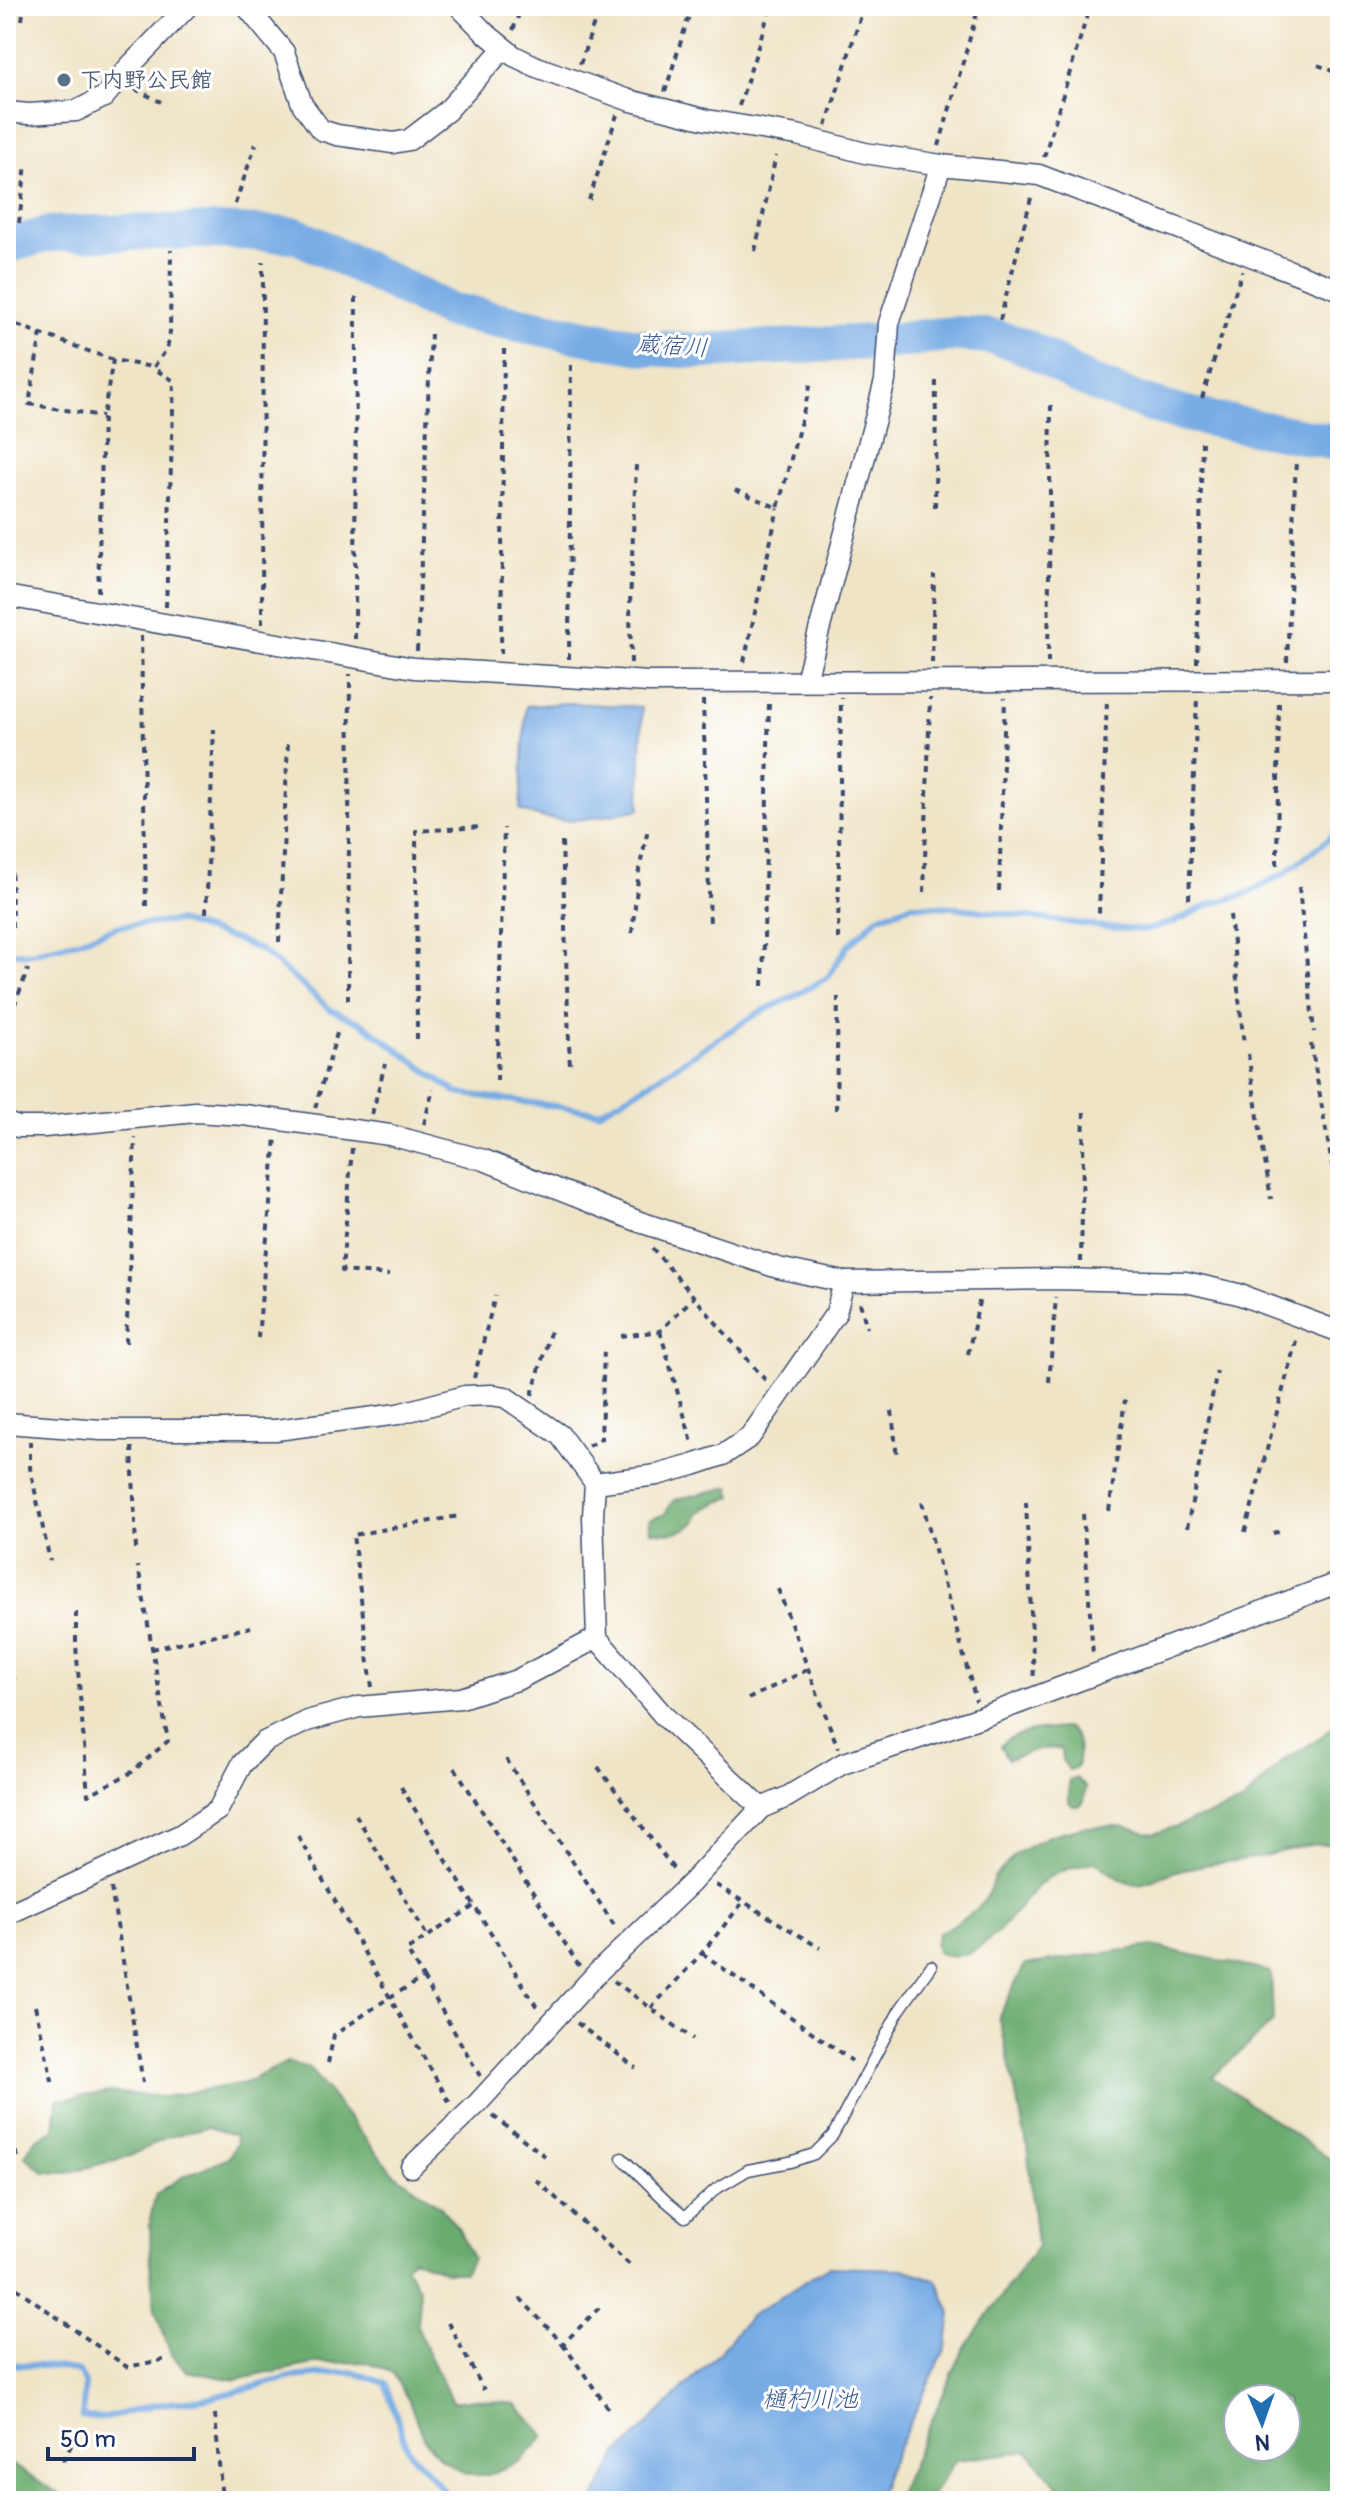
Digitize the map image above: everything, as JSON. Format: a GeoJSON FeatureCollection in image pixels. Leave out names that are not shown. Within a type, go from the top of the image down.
{"type":"FeatureCollection","features":[{"type":"Feature","properties":{"kind":"street"},"geometry":{"type":"LineString","coordinates":[[6,112],[76,111],[104,97],[188,6]]}},
{"type":"Feature","properties":{"kind":"street"},"geometry":{"type":"LineString","coordinates":[[246,6],[284,52],[302,104],[321,130],[337,135],[393,143],[409,140],[447,111],[506,45]]}},
{"type":"Feature","properties":{"kind":"street"},"geometry":{"type":"LineString","coordinates":[[459,6],[537,67],[628,100],[707,120],[797,135],[865,153],[940,157],[1039,175],[1340,290]]}},
{"type":"Feature","properties":{"kind":"street"},"geometry":{"type":"LineString","coordinates":[[806,680],[885,381],[889,323],[940,157]]}},
{"type":"Feature","properties":{"kind":"street"},"geometry":{"type":"LineString","coordinates":[[6,596],[414,668],[649,682],[1340,680]]}},
{"type":"Feature","properties":{"kind":"street"},"geometry":{"type":"LineString","coordinates":[[9,1133],[18,1127],[195,1112],[244,1115],[390,1135],[484,1160],[640,1222],[778,1268],[844,1282],[1056,1279],[1186,1282],[1238,1294],[1340,1332]]}},
{"type":"Feature","properties":{"kind":"street"},"geometry":{"type":"LineString","coordinates":[[595,1483],[657,1475],[693,1465],[723,1455],[750,1437],[836,1313],[844,1282]]}},
{"type":"Feature","properties":{"kind":"street"},"geometry":{"type":"LineString","coordinates":[[6,1423],[101,1430],[276,1430],[398,1414],[465,1396],[505,1397],[560,1435],[595,1483],[593,1516],[597,1638],[663,1715],[761,1808]]}},
{"type":"Feature","properties":{"kind":"street"},"geometry":{"type":"LineString","coordinates":[[411,2167],[477,2104],[595,1975],[691,1883],[761,1808],[787,1797],[842,1764],[990,1714],[1340,1582]]}},
{"type":"Feature","properties":{"kind":"street"},"geometry":{"type":"LineString","coordinates":[[6,1915],[180,1835],[218,1810],[242,1764],[264,1742],[307,1721],[359,1707],[461,1698],[517,1680],[597,1638]]}},
{"type":"Feature","properties":{"kind":"lane"},"geometry":{"type":"LineString","coordinates":[[622,2158],[685,2217],[716,2189],[748,2170],[814,2154],[833,2135],[899,2011],[931,1966]]}},
{"type":"Feature","properties":{"kind":"path"},"geometry":{"type":"LineString","coordinates":[[22,20],[24,6]]}},
{"type":"Feature","properties":{"kind":"path"},"geometry":{"type":"LineString","coordinates":[[506,45],[522,6]]}},
{"type":"Feature","properties":{"kind":"path"},"geometry":{"type":"LineString","coordinates":[[579,69],[600,6]]}},
{"type":"Feature","properties":{"kind":"path"},"geometry":{"type":"LineString","coordinates":[[664,97],[692,6]]}},
{"type":"Feature","properties":{"kind":"path"},"geometry":{"type":"LineString","coordinates":[[736,116],[771,6]]}},
{"type":"Feature","properties":{"kind":"path"},"geometry":{"type":"LineString","coordinates":[[824,131],[864,6]]}},
{"type":"Feature","properties":{"kind":"path"},"geometry":{"type":"LineString","coordinates":[[940,157],[979,6]]}},
{"type":"Feature","properties":{"kind":"path"},"geometry":{"type":"LineString","coordinates":[[1042,162],[1090,6]]}},
{"type":"Feature","properties":{"kind":"path"},"geometry":{"type":"LineString","coordinates":[[1318,65],[1340,74]]}},
{"type":"Feature","properties":{"kind":"path"},"geometry":{"type":"LineString","coordinates":[[125,85],[161,102]]}},
{"type":"Feature","properties":{"kind":"path"},"geometry":{"type":"LineString","coordinates":[[589,200],[617,114]]}},
{"type":"Feature","properties":{"kind":"path"},"geometry":{"type":"LineString","coordinates":[[235,204],[256,144]]}},
{"type":"Feature","properties":{"kind":"path"},"geometry":{"type":"LineString","coordinates":[[755,251],[776,156]]}},
{"type":"Feature","properties":{"kind":"path"},"geometry":{"type":"LineString","coordinates":[[19,223],[26,164]]}},
{"type":"Feature","properties":{"kind":"path"},"geometry":{"type":"LineString","coordinates":[[1000,320],[1033,192]]}},
{"type":"Feature","properties":{"kind":"path"},"geometry":{"type":"LineString","coordinates":[[153,368],[167,349],[170,332],[171,250]]}},
{"type":"Feature","properties":{"kind":"path"},"geometry":{"type":"LineString","coordinates":[[262,624],[263,262]]}},
{"type":"Feature","properties":{"kind":"path"},"geometry":{"type":"LineString","coordinates":[[1202,398],[1244,264]]}},
{"type":"Feature","properties":{"kind":"path"},"geometry":{"type":"LineString","coordinates":[[355,645],[356,293]]}},
{"type":"Feature","properties":{"kind":"path"},"geometry":{"type":"LineString","coordinates":[[6,321],[113,360],[153,368],[174,381],[165,608]]}},
{"type":"Feature","properties":{"kind":"path"},"geometry":{"type":"LineString","coordinates":[[41,333],[29,404],[103,417]]}},
{"type":"Feature","properties":{"kind":"path"},"geometry":{"type":"LineString","coordinates":[[417,654],[431,334]]}},
{"type":"Feature","properties":{"kind":"path"},"geometry":{"type":"LineString","coordinates":[[501,660],[504,349]]}},
{"type":"Feature","properties":{"kind":"path"},"geometry":{"type":"LineString","coordinates":[[98,594],[103,417],[113,360]]}},
{"type":"Feature","properties":{"kind":"path"},"geometry":{"type":"LineString","coordinates":[[569,660],[571,361]]}},
{"type":"Feature","properties":{"kind":"path"},"geometry":{"type":"LineString","coordinates":[[935,507],[936,377]]}},
{"type":"Feature","properties":{"kind":"path"},"geometry":{"type":"LineString","coordinates":[[743,670],[778,508],[812,379]]}},
{"type":"Feature","properties":{"kind":"path"},"geometry":{"type":"LineString","coordinates":[[1048,669],[1051,403]]}},
{"type":"Feature","properties":{"kind":"path"},"geometry":{"type":"LineString","coordinates":[[1197,669],[1202,442]]}},
{"type":"Feature","properties":{"kind":"path"},"geometry":{"type":"LineString","coordinates":[[1287,668],[1296,460]]}},
{"type":"Feature","properties":{"kind":"path"},"geometry":{"type":"LineString","coordinates":[[631,665],[630,604],[636,465]]}},
{"type":"Feature","properties":{"kind":"path"},"geometry":{"type":"LineString","coordinates":[[735,490],[778,508]]}},
{"type":"Feature","properties":{"kind":"path"},"geometry":{"type":"LineString","coordinates":[[932,669],[934,575]]}},
{"type":"Feature","properties":{"kind":"path"},"geometry":{"type":"LineString","coordinates":[[141,630],[146,906]]}},
{"type":"Feature","properties":{"kind":"path"},"geometry":{"type":"LineString","coordinates":[[348,1000],[350,672]]}},
{"type":"Feature","properties":{"kind":"path"},"geometry":{"type":"LineString","coordinates":[[702,690],[710,925]]}},
{"type":"Feature","properties":{"kind":"path"},"geometry":{"type":"LineString","coordinates":[[763,986],[769,690]]}},
{"type":"Feature","properties":{"kind":"path"},"geometry":{"type":"LineString","coordinates":[[838,939],[841,690]]}},
{"type":"Feature","properties":{"kind":"path"},"geometry":{"type":"LineString","coordinates":[[924,892],[931,690]]}},
{"type":"Feature","properties":{"kind":"path"},"geometry":{"type":"LineString","coordinates":[[999,891],[1005,690]]}},
{"type":"Feature","properties":{"kind":"path"},"geometry":{"type":"LineString","coordinates":[[1099,913],[1108,693]]}},
{"type":"Feature","properties":{"kind":"path"},"geometry":{"type":"LineString","coordinates":[[1189,899],[1197,697]]}},
{"type":"Feature","properties":{"kind":"path"},"geometry":{"type":"LineString","coordinates":[[1277,865],[1279,699]]}},
{"type":"Feature","properties":{"kind":"path"},"geometry":{"type":"LineString","coordinates":[[10,729],[8,809],[12,931]]}},
{"type":"Feature","properties":{"kind":"path"},"geometry":{"type":"LineString","coordinates":[[206,913],[214,729]]}},
{"type":"Feature","properties":{"kind":"path"},"geometry":{"type":"LineString","coordinates":[[279,942],[288,742]]}},
{"type":"Feature","properties":{"kind":"path"},"geometry":{"type":"LineString","coordinates":[[417,1039],[416,831],[480,827]]}},
{"type":"Feature","properties":{"kind":"path"},"geometry":{"type":"LineString","coordinates":[[497,1081],[504,828]]}},
{"type":"Feature","properties":{"kind":"path"},"geometry":{"type":"LineString","coordinates":[[632,933],[639,870],[648,829]]}},
{"type":"Feature","properties":{"kind":"path"},"geometry":{"type":"LineString","coordinates":[[562,842],[570,1069]]}},
{"type":"Feature","properties":{"kind":"path"},"geometry":{"type":"LineString","coordinates":[[1299,887],[1314,1032]]}},
{"type":"Feature","properties":{"kind":"path"},"geometry":{"type":"LineString","coordinates":[[1230,915],[1244,1045]]}},
{"type":"Feature","properties":{"kind":"path"},"geometry":{"type":"LineString","coordinates":[[6,1028],[28,969]]}},
{"type":"Feature","properties":{"kind":"path"},"geometry":{"type":"LineString","coordinates":[[836,1110],[838,997]]}},
{"type":"Feature","properties":{"kind":"path"},"geometry":{"type":"LineString","coordinates":[[314,1111],[338,1030]]}},
{"type":"Feature","properties":{"kind":"path"},"geometry":{"type":"LineString","coordinates":[[1311,1044],[1340,1211]]}},
{"type":"Feature","properties":{"kind":"path"},"geometry":{"type":"LineString","coordinates":[[1248,1054],[1271,1199]]}},
{"type":"Feature","properties":{"kind":"path"},"geometry":{"type":"LineString","coordinates":[[370,1120],[385,1064]]}},
{"type":"Feature","properties":{"kind":"path"},"geometry":{"type":"LineString","coordinates":[[422,1131],[433,1089]]}},
{"type":"Feature","properties":{"kind":"path"},"geometry":{"type":"LineString","coordinates":[[1081,1262],[1084,1108]]}},
{"type":"Feature","properties":{"kind":"path"},"geometry":{"type":"LineString","coordinates":[[126,1343],[136,1126]]}},
{"type":"Feature","properties":{"kind":"path"},"geometry":{"type":"LineString","coordinates":[[258,1338],[277,1131]]}},
{"type":"Feature","properties":{"kind":"path"},"geometry":{"type":"LineString","coordinates":[[6,1212],[9,1133]]}},
{"type":"Feature","properties":{"kind":"path"},"geometry":{"type":"LineString","coordinates":[[352,1139],[342,1271],[389,1275]]}},
{"type":"Feature","properties":{"kind":"path"},"geometry":{"type":"LineString","coordinates":[[648,1243],[773,1389]]}},
{"type":"Feature","properties":{"kind":"path"},"geometry":{"type":"LineString","coordinates":[[1049,1382],[1057,1288]]}},
{"type":"Feature","properties":{"kind":"path"},"geometry":{"type":"LineString","coordinates":[[968,1354],[981,1291]]}},
{"type":"Feature","properties":{"kind":"path"},"geometry":{"type":"LineString","coordinates":[[472,1384],[495,1296]]}},
{"type":"Feature","properties":{"kind":"path"},"geometry":{"type":"LineString","coordinates":[[621,1336],[660,1331],[694,1297]]}},
{"type":"Feature","properties":{"kind":"path"},"geometry":{"type":"LineString","coordinates":[[860,1303],[867,1328]]}},
{"type":"Feature","properties":{"kind":"path"},"geometry":{"type":"LineString","coordinates":[[531,1398],[551,1329]]}},
{"type":"Feature","properties":{"kind":"path"},"geometry":{"type":"LineString","coordinates":[[660,1331],[694,1452]]}},
{"type":"Feature","properties":{"kind":"path"},"geometry":{"type":"LineString","coordinates":[[1245,1532],[1298,1331]]}},
{"type":"Feature","properties":{"kind":"path"},"geometry":{"type":"LineString","coordinates":[[582,1449],[601,1439],[604,1348]]}},
{"type":"Feature","properties":{"kind":"path"},"geometry":{"type":"LineString","coordinates":[[1187,1528],[1217,1371]]}},
{"type":"Feature","properties":{"kind":"path"},"geometry":{"type":"LineString","coordinates":[[1109,1511],[1125,1400]]}},
{"type":"Feature","properties":{"kind":"path"},"geometry":{"type":"LineString","coordinates":[[892,1411],[897,1458]]}},
{"type":"Feature","properties":{"kind":"path"},"geometry":{"type":"LineString","coordinates":[[30,1441],[30,1468],[50,1561]]}},
{"type":"Feature","properties":{"kind":"path"},"geometry":{"type":"LineString","coordinates":[[132,1443],[136,1549]]}},
{"type":"Feature","properties":{"kind":"path"},"geometry":{"type":"LineString","coordinates":[[922,1502],[977,1704]]}},
{"type":"Feature","properties":{"kind":"path"},"geometry":{"type":"LineString","coordinates":[[1026,1502],[1034,1685]]}},
{"type":"Feature","properties":{"kind":"path"},"geometry":{"type":"LineString","coordinates":[[1083,1514],[1094,1662]]}},
{"type":"Feature","properties":{"kind":"path"},"geometry":{"type":"LineString","coordinates":[[373,1694],[353,1535],[459,1516]]}},
{"type":"Feature","properties":{"kind":"path"},"geometry":{"type":"LineString","coordinates":[[1273,1533],[1282,1531]]}},
{"type":"Feature","properties":{"kind":"path"},"geometry":{"type":"LineString","coordinates":[[76,1612],[88,1795],[132,1772],[168,1741],[138,1566]]}},
{"type":"Feature","properties":{"kind":"path"},"geometry":{"type":"LineString","coordinates":[[778,1589],[840,1752]]}},
{"type":"Feature","properties":{"kind":"path"},"geometry":{"type":"LineString","coordinates":[[152,1649],[251,1627]]}},
{"type":"Feature","properties":{"kind":"path"},"geometry":{"type":"LineString","coordinates":[[748,1699],[808,1669]]}},
{"type":"Feature","properties":{"kind":"path"},"geometry":{"type":"LineString","coordinates":[[11,1764],[14,1678]]}},
{"type":"Feature","properties":{"kind":"path"},"geometry":{"type":"LineString","coordinates":[[506,1759],[620,1936]]}},
{"type":"Feature","properties":{"kind":"path"},"geometry":{"type":"LineString","coordinates":[[598,1767],[680,1878]]}},
{"type":"Feature","properties":{"kind":"path"},"geometry":{"type":"LineString","coordinates":[[455,1768],[583,1972]]}},
{"type":"Feature","properties":{"kind":"path"},"geometry":{"type":"LineString","coordinates":[[401,1787],[542,2016]]}},
{"type":"Feature","properties":{"kind":"path"},"geometry":{"type":"LineString","coordinates":[[356,1815],[427,1936]]}},
{"type":"Feature","properties":{"kind":"path"},"geometry":{"type":"LineString","coordinates":[[298,1836],[454,2110]]}},
{"type":"Feature","properties":{"kind":"path"},"geometry":{"type":"LineString","coordinates":[[110,1879],[143,2083]]}},
{"type":"Feature","properties":{"kind":"path"},"geometry":{"type":"LineString","coordinates":[[705,1879],[820,1948]]}},
{"type":"Feature","properties":{"kind":"path"},"geometry":{"type":"LineString","coordinates":[[651,2008],[702,1953],[743,1902]]}},
{"type":"Feature","properties":{"kind":"path"},"geometry":{"type":"LineString","coordinates":[[474,1906],[407,1950],[483,2081]]}},
{"type":"Feature","properties":{"kind":"path"},"geometry":{"type":"LineString","coordinates":[[702,1953],[852,2061]]}},
{"type":"Feature","properties":{"kind":"path"},"geometry":{"type":"LineString","coordinates":[[608,1976],[693,2039]]}},
{"type":"Feature","properties":{"kind":"path"},"geometry":{"type":"LineString","coordinates":[[328,2063],[334,2035],[423,1978]]}},
{"type":"Feature","properties":{"kind":"path"},"geometry":{"type":"LineString","coordinates":[[35,2006],[53,2085]]}},
{"type":"Feature","properties":{"kind":"path"},"geometry":{"type":"LineString","coordinates":[[569,2017],[636,2068]]}},
{"type":"Feature","properties":{"kind":"path"},"geometry":{"type":"LineString","coordinates":[[477,2104],[545,2156]]}},
{"type":"Feature","properties":{"kind":"path"},"geometry":{"type":"LineString","coordinates":[[6,2130],[18,2157]]}},
{"type":"Feature","properties":{"kind":"path"},"geometry":{"type":"LineString","coordinates":[[6,2163],[15,2166],[6,2280],[127,2367],[167,2359]]}},
{"type":"Feature","properties":{"kind":"path"},"geometry":{"type":"LineString","coordinates":[[536,2180],[631,2266]]}},
{"type":"Feature","properties":{"kind":"path"},"geometry":{"type":"LineString","coordinates":[[520,2298],[563,2344],[608,2408]]}},
{"type":"Feature","properties":{"kind":"path"},"geometry":{"type":"LineString","coordinates":[[563,2344],[601,2306]]}},
{"type":"Feature","properties":{"kind":"path"},"geometry":{"type":"LineString","coordinates":[[448,2323],[484,2390]]}},
{"type":"Feature","properties":{"kind":"path"},"geometry":{"type":"LineString","coordinates":[[215,2414],[222,2501]]}},
{"type":"Feature","properties":{"kind":"path"},"geometry":{"type":"LineString","coordinates":[[63,2461],[78,2432]]}},
{"type":"Feature","properties":{"kind":"green space"},"geometry":{"type":"Polygon","coordinates":[[[730,1487],[733,1497],[705,1509],[686,1529],[668,1533],[651,1531],[649,1520],[665,1514],[677,1499],[730,1487]]]}},
{"type":"Feature","properties":{"kind":"green space"},"geometry":{"type":"Polygon","coordinates":[[[1340,1719],[1340,1845],[1307,1846],[1198,1866],[1139,1884],[1122,1880],[1095,1861],[1048,1878],[983,1945],[969,1953],[954,1956],[937,1952],[938,1934],[975,1911],[987,1896],[994,1878],[1016,1854],[1050,1835],[1083,1827],[1121,1826],[1154,1834],[1242,1803],[1284,1760],[1319,1739],[1340,1719]]]}},
{"type":"Feature","properties":{"kind":"green space"},"geometry":{"type":"Polygon","coordinates":[[[1067,1728],[1075,1735],[1079,1750],[1077,1767],[1069,1770],[1062,1760],[1061,1750],[1041,1749],[1008,1759],[1000,1746],[1022,1734],[1067,1728]]]}},
{"type":"Feature","properties":{"kind":"green space"},"geometry":{"type":"Polygon","coordinates":[[[1076,1778],[1086,1787],[1084,1801],[1079,1806],[1073,1806],[1069,1802],[1069,1780],[1076,1778]]]}},
{"type":"Feature","properties":{"kind":"green space"},"geometry":{"type":"Polygon","coordinates":[[[1152,1946],[1271,1972],[1273,2022],[1212,2077],[1330,2159],[1340,2162],[1340,2501],[1070,2501],[1028,2451],[956,2460],[927,2501],[895,2501],[963,2350],[1037,2246],[1027,2145],[999,2016],[1025,1965],[1152,1946]]]}},
{"type":"Feature","properties":{"kind":"green space"},"geometry":{"type":"Polygon","coordinates":[[[287,2062],[309,2068],[392,2172],[439,2205],[461,2232],[472,2259],[464,2272],[446,2272],[412,2258],[405,2266],[420,2289],[417,2324],[452,2402],[475,2399],[516,2404],[545,2436],[521,2461],[488,2475],[467,2475],[441,2459],[423,2438],[409,2401],[392,2372],[366,2362],[318,2363],[235,2380],[187,2371],[171,2355],[155,2310],[151,2271],[150,2219],[156,2194],[183,2177],[229,2157],[237,2143],[235,2135],[207,2127],[168,2137],[130,2156],[67,2173],[44,2172],[25,2156],[34,2140],[54,2130],[57,2100],[109,2092],[163,2097],[245,2083],[287,2062]]]}},
{"type":"Feature","properties":{"kind":"green space"},"geometry":{"type":"Polygon","coordinates":[[[6,2461],[71,2501],[6,2501],[6,2461]]]}},
{"type":"Feature","properties":{"kind":"water"},"geometry":{"type":"Polygon","coordinates":[[[570,703],[642,707],[640,809],[580,820],[551,819],[520,810],[526,706],[570,703]]]}},
{"type":"Feature","properties":{"kind":"water","name":"樋杓川池"},"geometry":{"type":"Polygon","coordinates":[[[828,2267],[903,2269],[937,2280],[951,2313],[947,2345],[888,2469],[877,2501],[593,2501],[618,2454],[719,2353],[749,2317],[828,2267]]]}},
{"type":"Feature","properties":{"kind":"waterway","name":"蔵宿川"},"geometry":{"type":"LineString","coordinates":[[6,246],[49,234],[218,231],[296,235],[448,310],[649,348],[702,351],[970,334],[1018,344],[1085,380],[1166,409],[1340,444]]}},
{"type":"Feature","properties":{"kind":"waterway"},"geometry":{"type":"LineString","coordinates":[[6,949],[26,954],[75,942],[120,926],[178,921],[262,951],[331,1010],[363,1024],[457,1093],[599,1112],[758,1013],[828,977],[847,947],[878,917],[912,905],[1146,930],[1174,922],[1211,904],[1246,894],[1285,873],[1330,838],[1340,823]]}},
{"type":"Feature","properties":{"kind":"waterway"},"geometry":{"type":"LineString","coordinates":[[6,2364],[57,2367],[79,2372],[85,2384],[82,2417],[106,2418],[154,2405],[210,2398],[292,2377],[352,2372],[385,2383],[408,2450],[453,2501]]}},
{"type":"Feature","properties":{"kind":"place","name":"下内野公民館"},"geometry":{"type":"Point","coordinates":[64,80]}}]}
